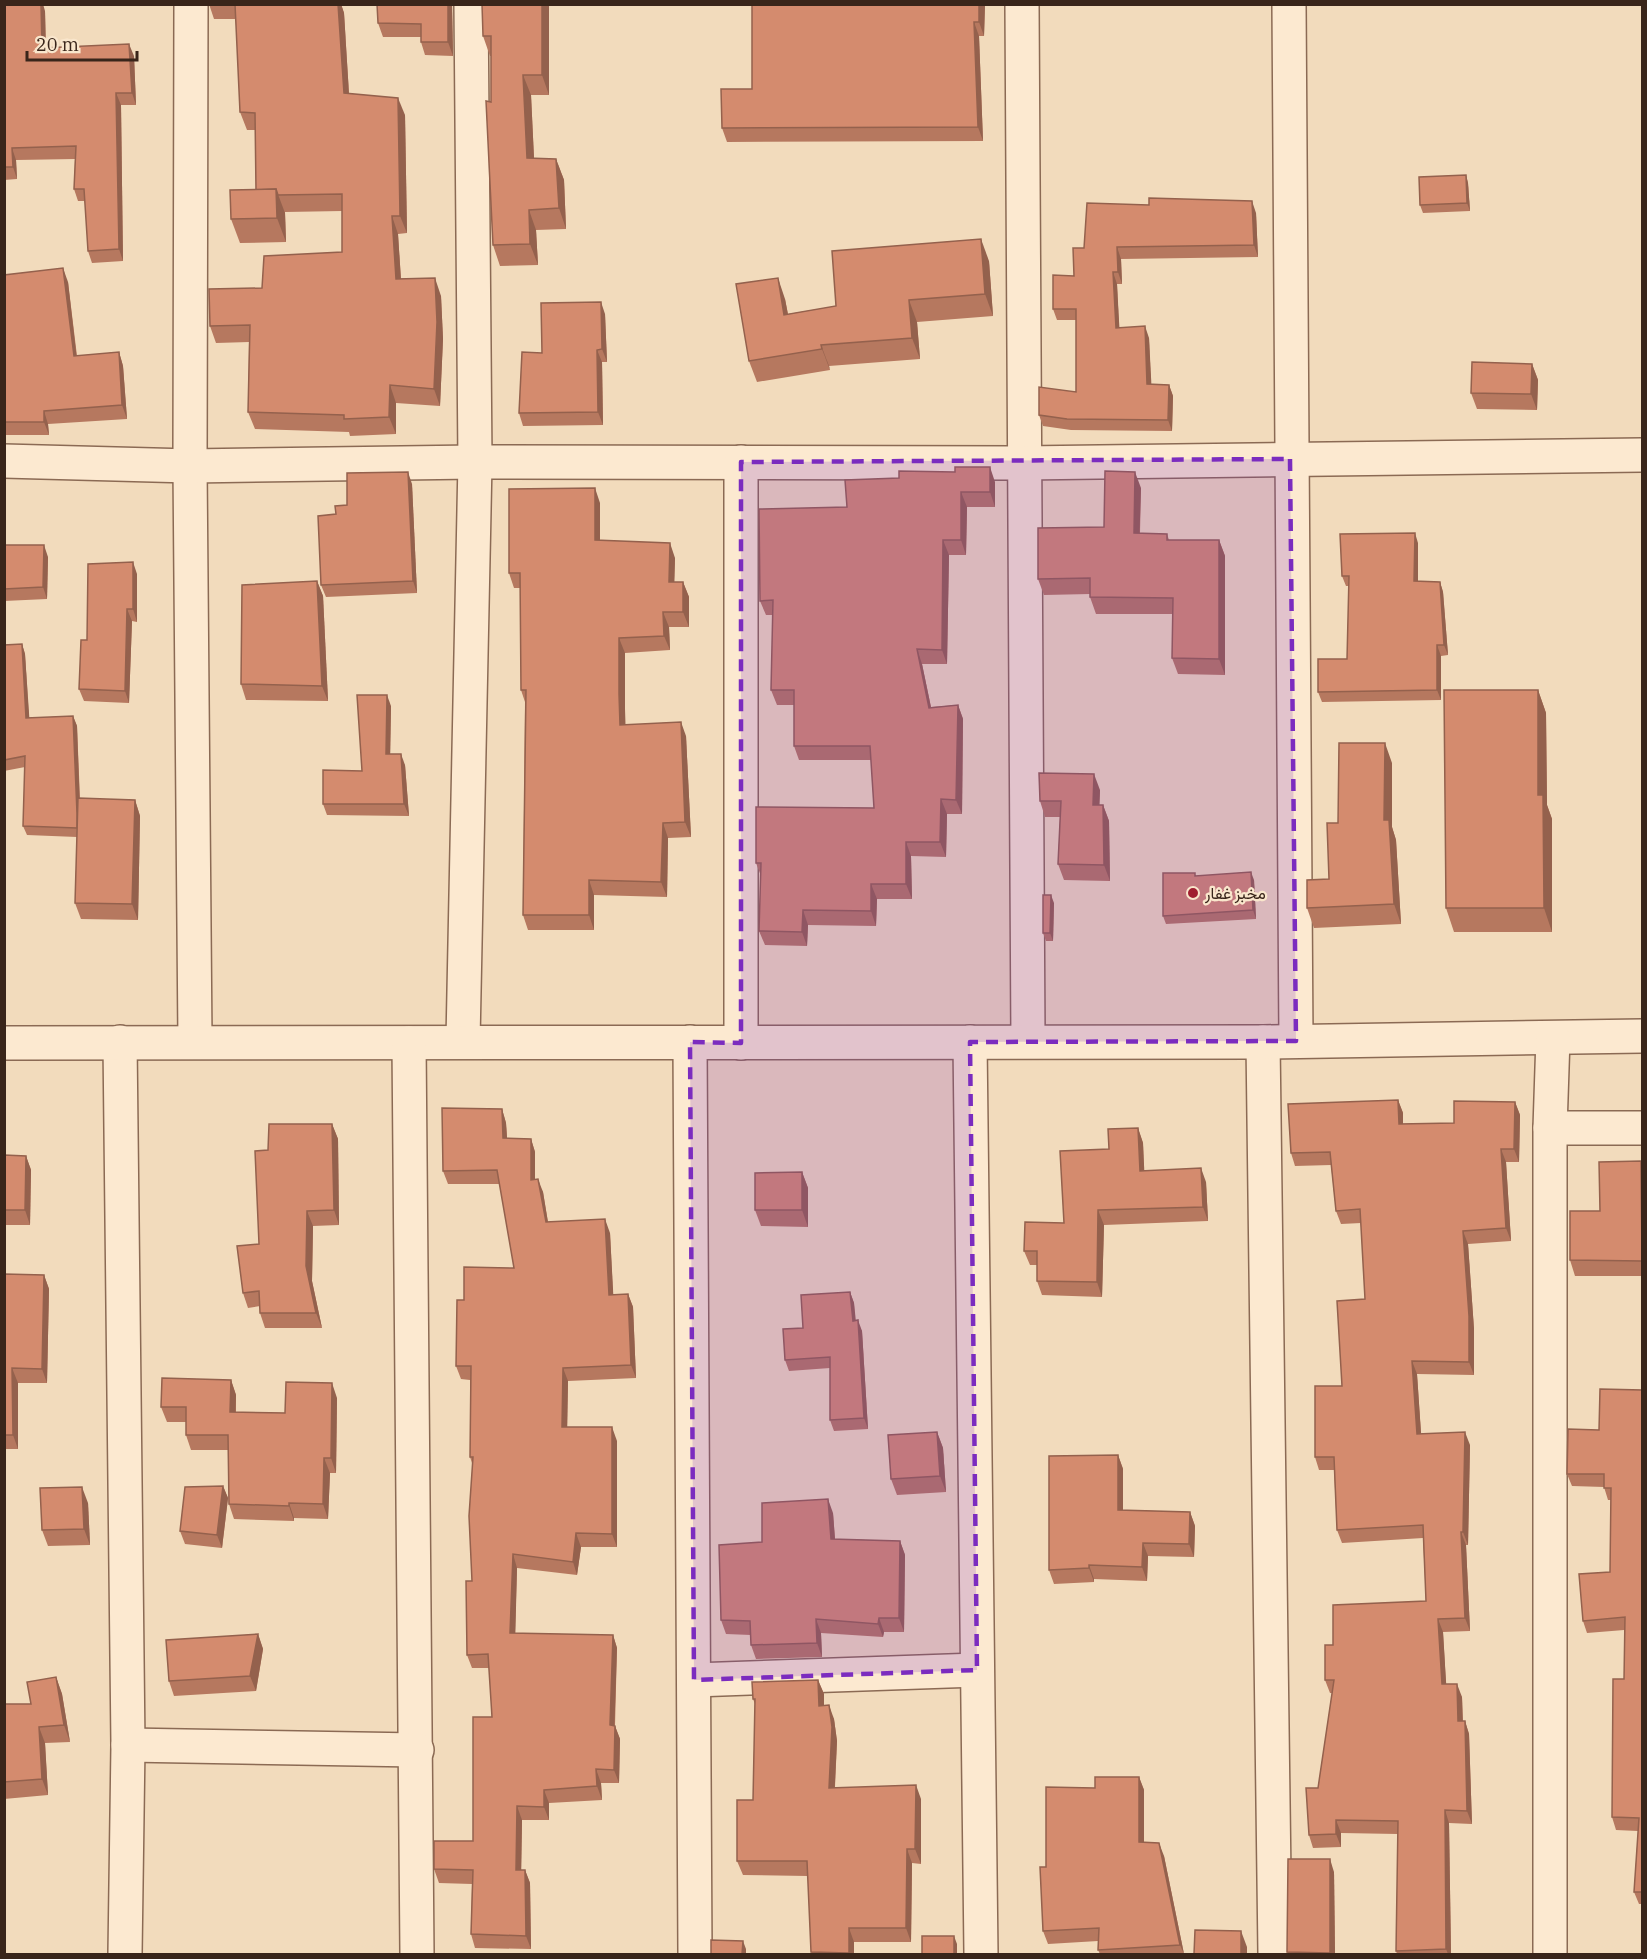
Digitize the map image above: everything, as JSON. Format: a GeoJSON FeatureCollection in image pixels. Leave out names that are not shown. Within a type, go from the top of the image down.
{"type":"FeatureCollection","features":[{"type":"Feature","properties":{"kind":"street"},"geometry":{"type":"LineString","coordinates":[[191,4],[190,466],[195,1041]]}},
{"type":"Feature","properties":{"kind":"street"},"geometry":{"type":"LineString","coordinates":[[463,1041],[475,462],[471,4]]}},
{"type":"Feature","properties":{"kind":"street"},"geometry":{"type":"LineString","coordinates":[[1022,4],[1028,1041]]}},
{"type":"Feature","properties":{"kind":"street"},"geometry":{"type":"LineString","coordinates":[[1289,4],[1290,459],[1296,1041]]}},
{"type":"Feature","properties":{"kind":"street"},"geometry":{"type":"LineString","coordinates":[[4,461],[190,466],[475,462],[1023,463],[1642,455]]}},
{"type":"Feature","properties":{"kind":"street"},"geometry":{"type":"LineString","coordinates":[[741,462],[741,1043]]}},
{"type":"Feature","properties":{"kind":"street"},"geometry":{"type":"LineString","coordinates":[[4,1043],[195,1041],[1263,1042],[1642,1036]]}},
{"type":"Feature","properties":{"kind":"street"},"geometry":{"type":"LineString","coordinates":[[1550,1954],[1550,1128],[1553,1038]]}},
{"type":"Feature","properties":{"kind":"street"},"geometry":{"type":"LineString","coordinates":[[120,1042],[128,1745],[125,1954]]}},
{"type":"Feature","properties":{"kind":"street"},"geometry":{"type":"LineString","coordinates":[[690,1042],[696,1954]]}},
{"type":"Feature","properties":{"kind":"street"},"geometry":{"type":"LineString","coordinates":[[970,1042],[981,1954]]}},
{"type":"Feature","properties":{"kind":"street"},"geometry":{"type":"LineString","coordinates":[[1263,1042],[1275,1954]]}},
{"type":"Feature","properties":{"kind":"street"},"geometry":{"type":"LineString","coordinates":[[409,1043],[417,1954]]}},
{"type":"Feature","properties":{"kind":"street"},"geometry":{"type":"LineString","coordinates":[[1550,1128],[1642,1128]]}},
{"type":"Feature","properties":{"kind":"street"},"geometry":{"type":"LineString","coordinates":[[694,1680],[977,1670]]}},
{"type":"Feature","properties":{"kind":"street"},"geometry":{"type":"LineString","coordinates":[[128,1745],[417,1750]]}},
{"type":"Feature","properties":{"kind":"highlighted area"},"geometry":{"type":"Polygon","coordinates":[[[1290,459],[1296,1041],[970,1042],[977,1670],[694,1680],[690,1042],[741,1043],[741,462],[1290,459]]]}},
{"type":"Feature","properties":{"kind":"building"},"geometry":{"type":"Polygon","coordinates":[[[4,4],[41,4],[42,48],[129,44],[132,93],[116,93],[119,249],[88,251],[84,189],[74,189],[76,146],[12,148],[13,167],[4,167],[4,4]]]}},
{"type":"Feature","properties":{"kind":"building"},"geometry":{"type":"Polygon","coordinates":[[[235,4],[338,4],[344,93],[398,98],[400,216],[392,216],[396,279],[435,278],[437,322],[434,389],[390,385],[389,417],[344,419],[344,415],[248,412],[250,325],[210,326],[209,289],[262,288],[264,256],[342,252],[342,194],[278,195],[276,189],[256,190],[255,113],[240,112],[235,4]]]}},
{"type":"Feature","properties":{"kind":"building"},"geometry":{"type":"Polygon","coordinates":[[[377,4],[448,4],[448,42],[421,42],[421,24],[378,23],[377,4]]]}},
{"type":"Feature","properties":{"kind":"building"},"geometry":{"type":"Polygon","coordinates":[[[482,4],[542,4],[542,75],[523,75],[527,158],[556,159],[559,208],[529,210],[530,244],[493,245],[486,101],[491,102],[491,36],[483,36],[482,4]]]}},
{"type":"Feature","properties":{"kind":"building"},"geometry":{"type":"Polygon","coordinates":[[[752,4],[979,4],[979,22],[974,22],[978,127],[722,128],[721,89],[752,89],[752,4]]]}},
{"type":"Feature","properties":{"kind":"building"},"geometry":{"type":"Polygon","coordinates":[[[1466,175],[1467,203],[1420,205],[1419,177],[1466,175]]]}},
{"type":"Feature","properties":{"kind":"building"},"geometry":{"type":"Polygon","coordinates":[[[276,189],[277,218],[231,219],[230,190],[276,189]]]}},
{"type":"Feature","properties":{"kind":"building"},"geometry":{"type":"Polygon","coordinates":[[[1149,198],[1252,201],[1254,245],[1117,247],[1118,272],[1113,272],[1116,328],[1145,326],[1147,384],[1169,385],[1168,420],[1067,419],[1039,415],[1039,387],[1076,392],[1076,309],[1053,309],[1053,275],[1074,276],[1073,248],[1084,248],[1087,203],[1149,205],[1149,198]]]}},
{"type":"Feature","properties":{"kind":"building"},"geometry":{"type":"Polygon","coordinates":[[[981,239],[985,294],[909,300],[912,338],[821,345],[822,349],[749,361],[736,284],[778,278],[784,315],[836,306],[832,251],[981,239]]]}},
{"type":"Feature","properties":{"kind":"building"},"geometry":{"type":"Polygon","coordinates":[[[63,268],[74,356],[119,352],[122,405],[44,411],[44,422],[4,422],[4,275],[63,268]]]}},
{"type":"Feature","properties":{"kind":"building"},"geometry":{"type":"Polygon","coordinates":[[[601,302],[602,349],[597,350],[598,412],[519,413],[522,352],[542,353],[541,303],[601,302]]]}},
{"type":"Feature","properties":{"kind":"building"},"geometry":{"type":"Polygon","coordinates":[[[1472,362],[1532,364],[1531,394],[1471,393],[1472,362]]]}},
{"type":"Feature","properties":{"kind":"building"},"geometry":{"type":"Polygon","coordinates":[[[955,467],[990,467],[990,492],[961,492],[961,540],[943,540],[942,650],[917,649],[929,708],[958,705],[956,800],[941,799],[940,842],[906,842],[906,884],[871,884],[871,911],[803,910],[802,932],[759,931],[761,863],[756,863],[756,807],[874,808],[870,746],[794,746],[794,690],[771,690],[773,600],[760,601],[759,509],[847,507],[845,480],[899,478],[899,471],[955,472],[955,467]]]}},
{"type":"Feature","properties":{"kind":"building"},"geometry":{"type":"Polygon","coordinates":[[[1105,471],[1135,472],[1134,533],[1167,534],[1167,540],[1219,540],[1219,659],[1172,658],[1173,598],[1090,597],[1090,578],[1038,579],[1038,528],[1104,527],[1105,471]]]}},
{"type":"Feature","properties":{"kind":"building"},"geometry":{"type":"Polygon","coordinates":[[[408,472],[413,581],[321,585],[318,516],[336,514],[335,506],[347,505],[347,473],[408,472]]]}},
{"type":"Feature","properties":{"kind":"building"},"geometry":{"type":"Polygon","coordinates":[[[595,488],[595,540],[670,543],[669,582],[683,582],[683,612],[663,612],[664,636],[619,638],[619,694],[620,725],[681,722],[685,822],[663,823],[661,882],[589,880],[589,915],[523,915],[526,690],[521,690],[520,573],[509,573],[509,489],[595,488]]]}},
{"type":"Feature","properties":{"kind":"building"},"geometry":{"type":"Polygon","coordinates":[[[1415,533],[1414,581],[1440,582],[1444,645],[1437,645],[1437,690],[1318,692],[1318,659],[1347,659],[1349,576],[1342,576],[1340,534],[1415,533]]]}},
{"type":"Feature","properties":{"kind":"building"},"geometry":{"type":"Polygon","coordinates":[[[4,545],[44,545],[43,587],[4,589],[4,545]]]}},
{"type":"Feature","properties":{"kind":"building"},"geometry":{"type":"Polygon","coordinates":[[[133,562],[133,609],[127,609],[125,691],[79,689],[81,640],[87,640],[88,564],[133,562]]]}},
{"type":"Feature","properties":{"kind":"building"},"geometry":{"type":"Polygon","coordinates":[[[317,581],[322,686],[241,684],[242,585],[317,581]]]}},
{"type":"Feature","properties":{"kind":"building"},"geometry":{"type":"Polygon","coordinates":[[[22,644],[26,718],[73,716],[77,828],[23,826],[25,756],[4,760],[4,645],[22,644]]]}},
{"type":"Feature","properties":{"kind":"building"},"geometry":{"type":"Polygon","coordinates":[[[1444,690],[1538,690],[1538,795],[1543,795],[1544,908],[1446,908],[1444,690]]]}},
{"type":"Feature","properties":{"kind":"building"},"geometry":{"type":"Polygon","coordinates":[[[357,695],[387,695],[386,754],[401,754],[404,804],[323,804],[323,770],[362,771],[357,695]]]}},
{"type":"Feature","properties":{"kind":"building"},"geometry":{"type":"Polygon","coordinates":[[[1339,743],[1385,743],[1384,820],[1389,820],[1394,904],[1307,908],[1307,880],[1329,879],[1327,823],[1338,823],[1339,743]]]}},
{"type":"Feature","properties":{"kind":"building"},"geometry":{"type":"Polygon","coordinates":[[[1039,773],[1094,774],[1093,805],[1103,805],[1104,865],[1058,864],[1061,801],[1040,801],[1039,773]]]}},
{"type":"Feature","properties":{"kind":"building"},"geometry":{"type":"Polygon","coordinates":[[[78,798],[135,800],[132,904],[75,903],[78,798]]]}},
{"type":"Feature","properties":{"kind":"building"},"geometry":{"type":"Polygon","coordinates":[[[1251,872],[1253,910],[1163,916],[1163,873],[1195,873],[1195,876],[1251,872]]]}},
{"type":"Feature","properties":{"kind":"building"},"geometry":{"type":"Polygon","coordinates":[[[1043,895],[1051,895],[1050,933],[1043,933],[1043,895]]]}},
{"type":"Feature","properties":{"kind":"building"},"geometry":{"type":"Polygon","coordinates":[[[1398,1100],[1399,1124],[1454,1123],[1454,1101],[1515,1102],[1514,1149],[1501,1149],[1506,1228],[1463,1231],[1469,1316],[1469,1362],[1412,1361],[1417,1434],[1465,1432],[1463,1532],[1461,1532],[1465,1618],[1438,1619],[1442,1684],[1457,1684],[1458,1721],[1465,1721],[1467,1811],[1445,1810],[1446,1949],[1396,1951],[1398,1821],[1336,1820],[1336,1834],[1309,1835],[1306,1788],[1318,1788],[1334,1680],[1325,1680],[1325,1645],[1333,1645],[1333,1605],[1426,1601],[1423,1525],[1337,1530],[1334,1457],[1315,1457],[1315,1386],[1342,1386],[1337,1301],[1365,1299],[1360,1209],[1336,1211],[1330,1152],[1291,1153],[1288,1104],[1398,1100]]]}},
{"type":"Feature","properties":{"kind":"building"},"geometry":{"type":"Polygon","coordinates":[[[442,1108],[502,1109],[503,1138],[531,1139],[531,1180],[538,1179],[546,1222],[605,1219],[609,1295],[628,1294],[631,1365],[563,1368],[562,1427],[612,1427],[612,1534],[576,1533],[573,1562],[513,1554],[510,1633],[613,1635],[610,1725],[615,1726],[614,1770],[596,1769],[597,1786],[544,1790],[544,1807],[517,1806],[516,1870],[525,1870],[526,1936],[471,1934],[473,1870],[434,1869],[434,1841],[473,1841],[473,1717],[492,1717],[488,1654],[467,1655],[466,1581],[472,1581],[469,1516],[473,1457],[470,1457],[471,1366],[456,1366],[457,1300],[464,1300],[464,1267],[514,1268],[497,1170],[443,1171],[442,1108]]]}},
{"type":"Feature","properties":{"kind":"building"},"geometry":{"type":"Polygon","coordinates":[[[269,1124],[332,1124],[334,1210],[307,1211],[306,1266],[316,1313],[260,1313],[259,1291],[243,1293],[237,1246],[259,1244],[255,1151],[268,1150],[269,1124]]]}},
{"type":"Feature","properties":{"kind":"building"},"geometry":{"type":"Polygon","coordinates":[[[1138,1128],[1140,1171],[1201,1168],[1203,1207],[1098,1210],[1097,1282],[1037,1281],[1037,1251],[1024,1251],[1025,1222],[1064,1223],[1060,1151],[1109,1149],[1108,1129],[1138,1128]]]}},
{"type":"Feature","properties":{"kind":"building"},"geometry":{"type":"Polygon","coordinates":[[[4,1155],[26,1156],[25,1210],[4,1210],[4,1155]]]}},
{"type":"Feature","properties":{"kind":"building"},"geometry":{"type":"Polygon","coordinates":[[[1641,1161],[1642,1261],[1570,1260],[1570,1211],[1600,1211],[1599,1162],[1641,1161]]]}},
{"type":"Feature","properties":{"kind":"building"},"geometry":{"type":"Polygon","coordinates":[[[802,1172],[802,1210],[755,1210],[755,1173],[802,1172]]]}},
{"type":"Feature","properties":{"kind":"building"},"geometry":{"type":"Polygon","coordinates":[[[4,1274],[44,1275],[42,1369],[12,1368],[13,1435],[4,1435],[4,1274]]]}},
{"type":"Feature","properties":{"kind":"building"},"geometry":{"type":"Polygon","coordinates":[[[850,1292],[853,1321],[858,1320],[864,1418],[830,1420],[830,1357],[785,1360],[783,1329],[803,1328],[801,1295],[850,1292]]]}},
{"type":"Feature","properties":{"kind":"building"},"geometry":{"type":"Polygon","coordinates":[[[162,1378],[231,1380],[230,1412],[285,1413],[286,1382],[332,1383],[331,1458],[324,1458],[323,1504],[289,1503],[289,1506],[229,1504],[228,1435],[186,1435],[186,1407],[161,1407],[162,1378]]]}},
{"type":"Feature","properties":{"kind":"building"},"geometry":{"type":"Polygon","coordinates":[[[1600,1389],[1642,1390],[1642,1892],[1634,1892],[1639,1818],[1612,1817],[1613,1679],[1624,1679],[1625,1617],[1583,1621],[1579,1574],[1610,1572],[1611,1488],[1604,1488],[1604,1474],[1567,1474],[1568,1429],[1599,1430],[1600,1389]]]}},
{"type":"Feature","properties":{"kind":"building"},"geometry":{"type":"Polygon","coordinates":[[[937,1432],[940,1476],[891,1479],[888,1435],[937,1432]]]}},
{"type":"Feature","properties":{"kind":"building"},"geometry":{"type":"Polygon","coordinates":[[[1118,1455],[1118,1510],[1190,1512],[1189,1544],[1143,1543],[1142,1567],[1089,1565],[1089,1568],[1049,1570],[1049,1456],[1118,1455]]]}},
{"type":"Feature","properties":{"kind":"building"},"geometry":{"type":"Polygon","coordinates":[[[223,1486],[217,1535],[180,1531],[185,1487],[223,1486]]]}},
{"type":"Feature","properties":{"kind":"building"},"geometry":{"type":"Polygon","coordinates":[[[82,1487],[84,1529],[42,1530],[40,1488],[82,1487]]]}},
{"type":"Feature","properties":{"kind":"building"},"geometry":{"type":"Polygon","coordinates":[[[828,1499],[831,1539],[900,1541],[899,1618],[879,1618],[878,1624],[816,1619],[817,1643],[751,1645],[750,1621],[721,1620],[719,1545],[762,1542],[762,1503],[828,1499]]]}},
{"type":"Feature","properties":{"kind":"building"},"geometry":{"type":"Polygon","coordinates":[[[258,1634],[250,1676],[169,1681],[166,1640],[258,1634]]]}},
{"type":"Feature","properties":{"kind":"building"},"geometry":{"type":"Polygon","coordinates":[[[56,1677],[64,1725],[39,1727],[42,1779],[4,1782],[4,1704],[31,1704],[27,1682],[56,1677]]]}},
{"type":"Feature","properties":{"kind":"building"},"geometry":{"type":"Polygon","coordinates":[[[818,1680],[819,1706],[829,1705],[832,1727],[829,1788],[916,1785],[915,1849],[907,1849],[906,1928],[849,1928],[849,1953],[811,1952],[807,1861],[737,1861],[737,1800],[753,1800],[755,1699],[753,1699],[752,1682],[818,1680]]]}},
{"type":"Feature","properties":{"kind":"building"},"geometry":{"type":"Polygon","coordinates":[[[1095,1777],[1139,1777],[1139,1842],[1159,1843],[1180,1945],[1098,1950],[1099,1928],[1043,1931],[1040,1867],[1046,1867],[1046,1787],[1095,1788],[1095,1777]]]}},
{"type":"Feature","properties":{"kind":"building"},"geometry":{"type":"Polygon","coordinates":[[[1288,1859],[1330,1859],[1330,1953],[1287,1952],[1288,1859]]]}},
{"type":"Feature","properties":{"kind":"building"},"geometry":{"type":"Polygon","coordinates":[[[1195,1930],[1241,1931],[1241,1954],[1194,1954],[1195,1930]]]}},
{"type":"Feature","properties":{"kind":"building"},"geometry":{"type":"Polygon","coordinates":[[[922,1936],[954,1936],[954,1954],[922,1954],[922,1936]]]}},
{"type":"Feature","properties":{"kind":"building"},"geometry":{"type":"Polygon","coordinates":[[[711,1940],[743,1941],[742,1954],[711,1954],[711,1940]]]}},
{"type":"Feature","properties":{"kind":"place","name":"مخبز غفار"},"geometry":{"type":"Point","coordinates":[1193,893]}}]}
